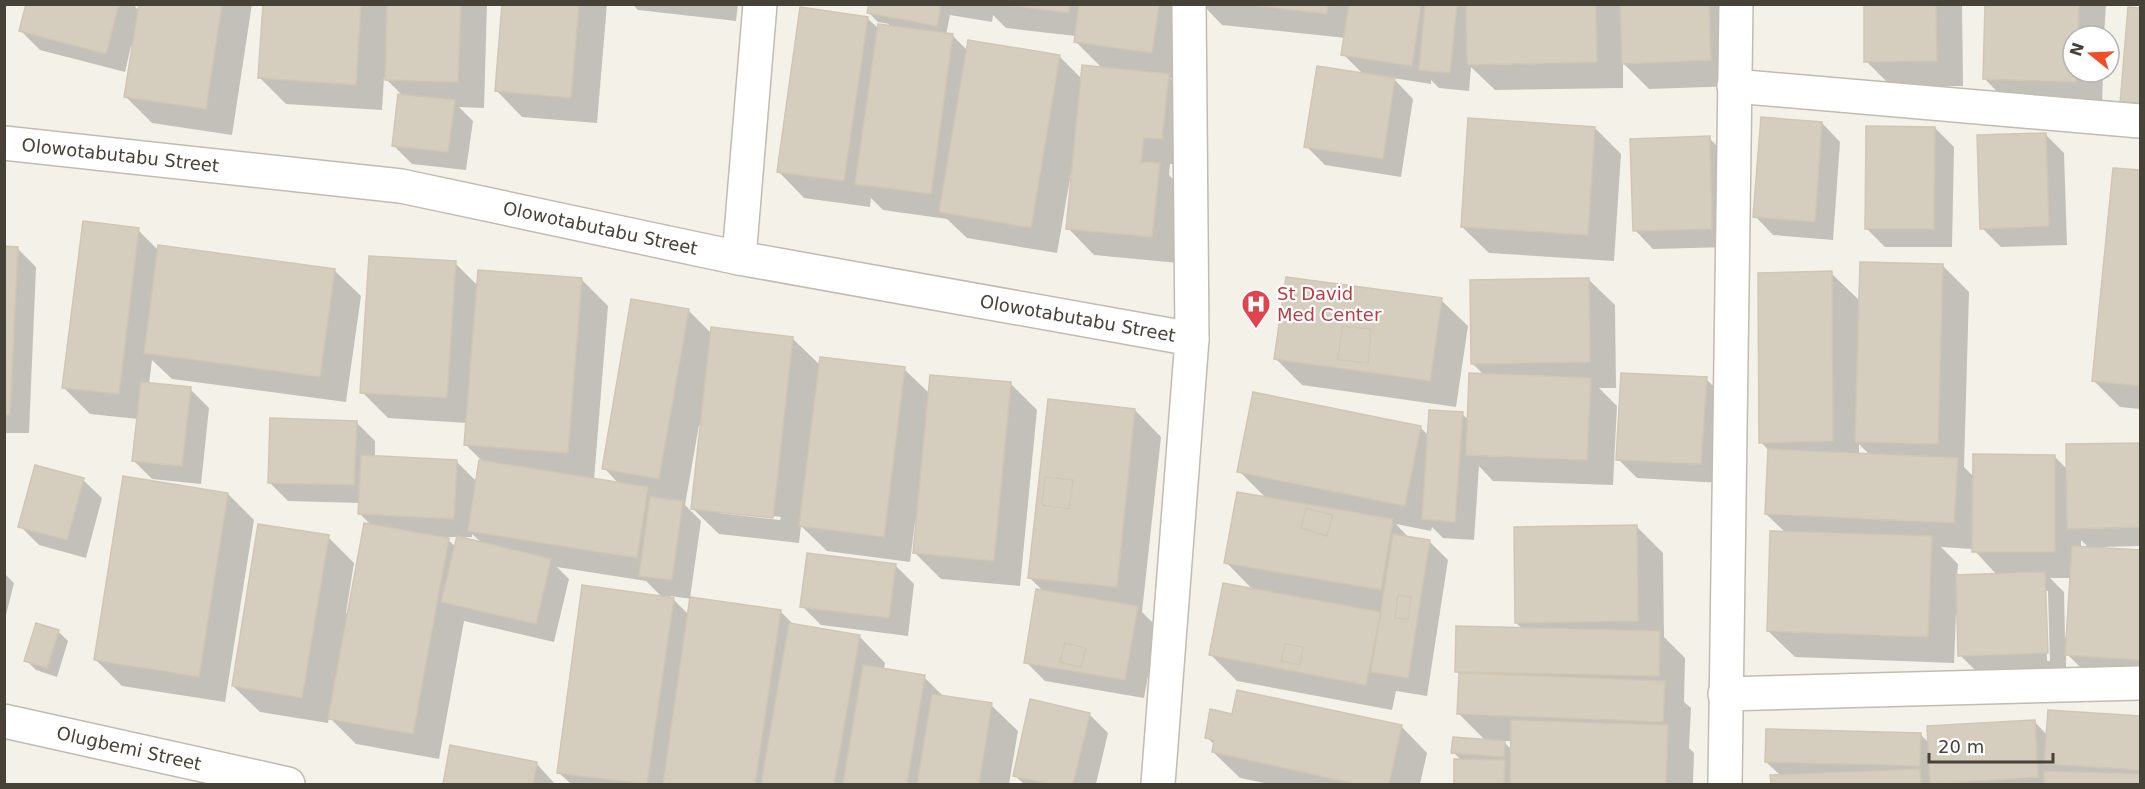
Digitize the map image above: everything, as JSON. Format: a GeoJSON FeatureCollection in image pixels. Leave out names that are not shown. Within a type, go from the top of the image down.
{"type":"FeatureCollection","features":[{"type":"Feature","properties":{"kind":"street"},"geometry":{"type":"LineString","coordinates":[[738,258],[760,4]]}},
{"type":"Feature","properties":{"kind":"street"},"geometry":{"type":"LineString","coordinates":[[1158,784],[1192,339],[1189,4]]}},
{"type":"Feature","properties":{"kind":"street"},"geometry":{"type":"LineString","coordinates":[[1725,784],[1736,4]]}},
{"type":"Feature","properties":{"kind":"street"},"geometry":{"type":"LineString","coordinates":[[1734,86],[2140,121]]}},
{"type":"Feature","properties":{"kind":"street","name":"Olowotabutabu Street"},"geometry":{"type":"LineString","coordinates":[[4,143],[401,186],[738,258],[1192,339]]}},
{"type":"Feature","properties":{"kind":"street"},"geometry":{"type":"LineString","coordinates":[[1725,694],[2140,683]]}},
{"type":"Feature","properties":{"kind":"street","name":"Olugbemi Street"},"geometry":{"type":"LineString","coordinates":[[7,730],[288,784]]}},
{"type":"Feature","properties":{"kind":"building"},"geometry":{"type":"Polygon","coordinates":[[[26,4],[119,4],[106,54],[19,31],[26,4]]]}},
{"type":"Feature","properties":{"kind":"building"},"geometry":{"type":"Polygon","coordinates":[[[139,4],[222,4],[206,109],[124,97],[139,4]]]}},
{"type":"Feature","properties":{"kind":"building"},"geometry":{"type":"Polygon","coordinates":[[[263,4],[361,4],[356,85],[258,78],[263,4]]]}},
{"type":"Feature","properties":{"kind":"building"},"geometry":{"type":"Polygon","coordinates":[[[387,4],[461,4],[458,82],[385,80],[387,4]]]}},
{"type":"Feature","properties":{"kind":"building"},"geometry":{"type":"Polygon","coordinates":[[[502,4],[579,4],[571,98],[495,91],[502,4]]]}},
{"type":"Feature","properties":{"kind":"building"},"geometry":{"type":"Polygon","coordinates":[[[869,4],[941,4],[937,26],[867,13],[869,4]]]}},
{"type":"Feature","properties":{"kind":"building"},"geometry":{"type":"Polygon","coordinates":[[[1000,4],[1070,4],[1069,13],[1000,4]]]}},
{"type":"Feature","properties":{"kind":"building"},"geometry":{"type":"Polygon","coordinates":[[[1079,4],[1159,4],[1152,53],[1074,42],[1079,4]]]}},
{"type":"Feature","properties":{"kind":"building"},"geometry":{"type":"Polygon","coordinates":[[[1244,4],[1328,4],[1327,14],[1244,4]]]}},
{"type":"Feature","properties":{"kind":"building"},"geometry":{"type":"Polygon","coordinates":[[[1349,4],[1421,4],[1412,66],[1341,55],[1349,4]]]}},
{"type":"Feature","properties":{"kind":"building"},"geometry":{"type":"Polygon","coordinates":[[[1425,4],[1457,4],[1450,73],[1419,70],[1425,4]]]}},
{"type":"Feature","properties":{"kind":"building"},"geometry":{"type":"Polygon","coordinates":[[[1466,4],[1596,4],[1597,62],[1467,65],[1466,4]]]}},
{"type":"Feature","properties":{"kind":"building"},"geometry":{"type":"Polygon","coordinates":[[[1620,4],[1709,4],[1711,60],[1622,64],[1620,4]]]}},
{"type":"Feature","properties":{"kind":"building"},"geometry":{"type":"Polygon","coordinates":[[[1864,4],[1936,4],[1937,61],[1864,62],[1864,4]]]}},
{"type":"Feature","properties":{"kind":"building"},"geometry":{"type":"Polygon","coordinates":[[[1985,4],[2079,4],[2078,24],[2061,24],[2061,82],[1983,79],[1985,4]]]}},
{"type":"Feature","properties":{"kind":"building"},"geometry":{"type":"Polygon","coordinates":[[[800,7],[868,17],[844,181],[777,172],[800,7]]]}},
{"type":"Feature","properties":{"kind":"building"},"geometry":{"type":"Polygon","coordinates":[[[2128,7],[2140,8],[2140,105],[2120,104],[2128,7]]]}},
{"type":"Feature","properties":{"kind":"building"},"geometry":{"type":"Polygon","coordinates":[[[878,24],[953,34],[931,194],[855,184],[878,24]]]}},
{"type":"Feature","properties":{"kind":"building"},"geometry":{"type":"Polygon","coordinates":[[[968,40],[1060,55],[1031,228],[939,212],[968,40]]]}},
{"type":"Feature","properties":{"kind":"building"},"geometry":{"type":"Polygon","coordinates":[[[1082,65],[1169,74],[1162,139],[1144,138],[1141,162],[1160,163],[1152,237],[1066,229],[1082,65]]]}},
{"type":"Feature","properties":{"kind":"building"},"geometry":{"type":"Polygon","coordinates":[[[1317,66],[1395,78],[1383,159],[1304,147],[1317,66]]]}},
{"type":"Feature","properties":{"kind":"building"},"geometry":{"type":"Polygon","coordinates":[[[398,94],[455,100],[448,152],[392,146],[398,94]]]}},
{"type":"Feature","properties":{"kind":"building"},"geometry":{"type":"Polygon","coordinates":[[[1761,117],[1822,122],[1815,222],[1753,217],[1761,117]]]}},
{"type":"Feature","properties":{"kind":"building"},"geometry":{"type":"Polygon","coordinates":[[[1468,118],[1595,127],[1588,235],[1461,227],[1468,118]]]}},
{"type":"Feature","properties":{"kind":"building"},"geometry":{"type":"Polygon","coordinates":[[[1866,126],[1935,127],[1934,229],[1865,229],[1866,126]]]}},
{"type":"Feature","properties":{"kind":"building"},"geometry":{"type":"Polygon","coordinates":[[[2046,133],[2049,226],[1980,229],[1977,135],[2046,133]]]}},
{"type":"Feature","properties":{"kind":"building"},"geometry":{"type":"Polygon","coordinates":[[[1710,136],[1712,229],[1633,231],[1630,139],[1710,136]]]}},
{"type":"Feature","properties":{"kind":"building"},"geometry":{"type":"Polygon","coordinates":[[[2113,168],[2140,170],[2140,386],[2092,381],[2113,168]]]}},
{"type":"Feature","properties":{"kind":"building"},"geometry":{"type":"Polygon","coordinates":[[[83,221],[139,228],[119,394],[62,388],[83,221]]]}},
{"type":"Feature","properties":{"kind":"building"},"geometry":{"type":"Polygon","coordinates":[[[158,245],[335,269],[320,377],[144,353],[158,245]]]}},
{"type":"Feature","properties":{"kind":"building"},"geometry":{"type":"Polygon","coordinates":[[[4,246],[18,247],[10,415],[4,415],[4,246]]]}},
{"type":"Feature","properties":{"kind":"building"},"geometry":{"type":"Polygon","coordinates":[[[369,256],[456,261],[447,398],[360,393],[369,256]]]}},
{"type":"Feature","properties":{"kind":"building"},"geometry":{"type":"Polygon","coordinates":[[[1860,262],[1943,264],[1938,444],[1855,442],[1860,262]]]}},
{"type":"Feature","properties":{"kind":"building"},"geometry":{"type":"Polygon","coordinates":[[[478,270],[582,278],[568,453],[464,445],[478,270]]]}},
{"type":"Feature","properties":{"kind":"building"},"geometry":{"type":"Polygon","coordinates":[[[1832,271],[1833,441],[1759,443],[1758,273],[1832,271]]]}},
{"type":"Feature","properties":{"kind":"building"},"geometry":{"type":"Polygon","coordinates":[[[1286,277],[1442,298],[1430,381],[1274,359],[1286,277]],[[1342,326],[1338,360],[1368,363],[1371,329],[1342,326]]]}},
{"type":"Feature","properties":{"kind":"building"},"geometry":{"type":"Polygon","coordinates":[[[1589,278],[1590,362],[1471,364],[1470,280],[1589,278]]]}},
{"type":"Feature","properties":{"kind":"building"},"geometry":{"type":"Polygon","coordinates":[[[631,299],[689,309],[659,479],[602,469],[631,299]]]}},
{"type":"Feature","properties":{"kind":"building"},"geometry":{"type":"Polygon","coordinates":[[[1342,326],[1371,329],[1368,363],[1338,360],[1342,326]]]}},
{"type":"Feature","properties":{"kind":"building"},"geometry":{"type":"Polygon","coordinates":[[[711,327],[793,337],[773,518],[691,509],[711,327]]]}},
{"type":"Feature","properties":{"kind":"building"},"geometry":{"type":"Polygon","coordinates":[[[820,357],[905,367],[884,537],[799,526],[820,357]]]}},
{"type":"Feature","properties":{"kind":"building"},"geometry":{"type":"Polygon","coordinates":[[[1469,373],[1591,378],[1587,460],[1466,455],[1469,373]]]}},
{"type":"Feature","properties":{"kind":"building"},"geometry":{"type":"Polygon","coordinates":[[[1621,373],[1707,377],[1701,464],[1616,460],[1621,373]]]}},
{"type":"Feature","properties":{"kind":"building"},"geometry":{"type":"Polygon","coordinates":[[[930,375],[1011,382],[994,561],[913,553],[930,375]]]}},
{"type":"Feature","properties":{"kind":"building"},"geometry":{"type":"Polygon","coordinates":[[[141,382],[191,387],[182,466],[132,461],[141,382]]]}},
{"type":"Feature","properties":{"kind":"building"},"geometry":{"type":"Polygon","coordinates":[[[1253,392],[1421,426],[1405,506],[1237,472],[1253,392]]]}},
{"type":"Feature","properties":{"kind":"building"},"geometry":{"type":"Polygon","coordinates":[[[1048,399],[1135,409],[1117,587],[1028,578],[1048,399]],[[1045,477],[1042,505],[1069,509],[1073,480],[1045,477]]]}},
{"type":"Feature","properties":{"kind":"building"},"geometry":{"type":"Polygon","coordinates":[[[1429,410],[1463,412],[1455,522],[1422,519],[1429,410]]]}},
{"type":"Feature","properties":{"kind":"building"},"geometry":{"type":"Polygon","coordinates":[[[270,418],[357,421],[354,485],[268,483],[270,418]]]}},
{"type":"Feature","properties":{"kind":"building"},"geometry":{"type":"Polygon","coordinates":[[[2140,443],[2140,527],[2067,529],[2066,444],[2140,443]]]}},
{"type":"Feature","properties":{"kind":"building"},"geometry":{"type":"Polygon","coordinates":[[[1768,449],[1958,458],[1954,523],[1765,514],[1768,449]]]}},
{"type":"Feature","properties":{"kind":"building"},"geometry":{"type":"Polygon","coordinates":[[[1973,454],[2055,455],[2055,552],[1972,552],[1973,454]]]}},
{"type":"Feature","properties":{"kind":"building"},"geometry":{"type":"Polygon","coordinates":[[[361,455],[457,460],[454,519],[358,514],[361,455]]]}},
{"type":"Feature","properties":{"kind":"building"},"geometry":{"type":"Polygon","coordinates":[[[479,460],[648,487],[637,558],[468,531],[479,460]]]}},
{"type":"Feature","properties":{"kind":"building"},"geometry":{"type":"Polygon","coordinates":[[[35,465],[84,478],[67,540],[18,527],[35,465]]]}},
{"type":"Feature","properties":{"kind":"building"},"geometry":{"type":"Polygon","coordinates":[[[123,476],[228,493],[199,677],[94,660],[123,476]]]}},
{"type":"Feature","properties":{"kind":"building"},"geometry":{"type":"Polygon","coordinates":[[[1045,477],[1073,480],[1069,509],[1042,505],[1045,477]]]}},
{"type":"Feature","properties":{"kind":"building"},"geometry":{"type":"Polygon","coordinates":[[[1237,492],[1393,519],[1381,590],[1224,563],[1237,492]],[[1306,508],[1301,528],[1327,536],[1333,515],[1306,508]]]}},
{"type":"Feature","properties":{"kind":"building"},"geometry":{"type":"Polygon","coordinates":[[[650,497],[683,501],[672,580],[639,576],[650,497]]]}},
{"type":"Feature","properties":{"kind":"building"},"geometry":{"type":"Polygon","coordinates":[[[1306,508],[1333,515],[1327,536],[1301,528],[1306,508]]]}},
{"type":"Feature","properties":{"kind":"building"},"geometry":{"type":"Polygon","coordinates":[[[364,523],[449,538],[413,734],[328,719],[364,523]]]}},
{"type":"Feature","properties":{"kind":"building"},"geometry":{"type":"Polygon","coordinates":[[[258,524],[329,535],[302,698],[232,686],[258,524]]]}},
{"type":"Feature","properties":{"kind":"building"},"geometry":{"type":"Polygon","coordinates":[[[1637,525],[1638,621],[1515,623],[1514,527],[1637,525]]]}},
{"type":"Feature","properties":{"kind":"building"},"geometry":{"type":"Polygon","coordinates":[[[1770,531],[1932,536],[1928,637],[1767,631],[1770,531]]]}},
{"type":"Feature","properties":{"kind":"building"},"geometry":{"type":"Polygon","coordinates":[[[1393,534],[1430,540],[1408,678],[1371,672],[1393,534]],[[1398,595],[1395,618],[1408,619],[1411,597],[1398,595]]]}},
{"type":"Feature","properties":{"kind":"building"},"geometry":{"type":"Polygon","coordinates":[[[457,536],[551,559],[536,624],[441,602],[457,536]]]}},
{"type":"Feature","properties":{"kind":"building"},"geometry":{"type":"Polygon","coordinates":[[[2072,546],[2140,550],[2140,660],[2065,655],[2072,546]]]}},
{"type":"Feature","properties":{"kind":"building"},"geometry":{"type":"Polygon","coordinates":[[[807,553],[896,564],[889,618],[800,607],[807,553]]]}},
{"type":"Feature","properties":{"kind":"building"},"geometry":{"type":"Polygon","coordinates":[[[2045,572],[2048,653],[1958,656],[1956,575],[2045,572]]]}},
{"type":"Feature","properties":{"kind":"building"},"geometry":{"type":"Polygon","coordinates":[[[1223,583],[1381,612],[1366,685],[1209,655],[1223,583]],[[1285,644],[1281,661],[1300,665],[1303,647],[1285,644]]]}},
{"type":"Feature","properties":{"kind":"building"},"geometry":{"type":"Polygon","coordinates":[[[582,585],[674,598],[647,784],[557,773],[582,585]]]}},
{"type":"Feature","properties":{"kind":"building"},"geometry":{"type":"Polygon","coordinates":[[[1036,589],[1138,606],[1125,680],[1024,663],[1036,589]],[[1065,643],[1060,662],[1081,667],[1086,648],[1065,643]]]}},
{"type":"Feature","properties":{"kind":"building"},"geometry":{"type":"Polygon","coordinates":[[[1398,595],[1411,597],[1408,619],[1395,618],[1398,595]]]}},
{"type":"Feature","properties":{"kind":"building"},"geometry":{"type":"Polygon","coordinates":[[[690,597],[781,610],[755,784],[663,784],[690,597]]]}},
{"type":"Feature","properties":{"kind":"building"},"geometry":{"type":"Polygon","coordinates":[[[36,623],[59,630],[47,668],[24,661],[36,623]]]}},
{"type":"Feature","properties":{"kind":"building"},"geometry":{"type":"Polygon","coordinates":[[[789,623],[860,635],[834,784],[761,784],[789,623]]]}},
{"type":"Feature","properties":{"kind":"building"},"geometry":{"type":"Polygon","coordinates":[[[1456,626],[1660,631],[1659,676],[1455,672],[1456,626]]]}},
{"type":"Feature","properties":{"kind":"building"},"geometry":{"type":"Polygon","coordinates":[[[1065,643],[1086,648],[1081,667],[1060,662],[1065,643]]]}},
{"type":"Feature","properties":{"kind":"building"},"geometry":{"type":"Polygon","coordinates":[[[1285,644],[1303,647],[1300,665],[1281,661],[1285,644]]]}},
{"type":"Feature","properties":{"kind":"building"},"geometry":{"type":"Polygon","coordinates":[[[863,665],[925,675],[907,784],[843,784],[863,665]]]}},
{"type":"Feature","properties":{"kind":"building"},"geometry":{"type":"Polygon","coordinates":[[[1459,673],[1665,681],[1663,722],[1457,714],[1459,673]]]}},
{"type":"Feature","properties":{"kind":"building"},"geometry":{"type":"Polygon","coordinates":[[[1237,690],[1402,725],[1389,784],[1356,784],[1212,752],[1214,740],[1205,738],[1210,709],[1232,714],[1237,690]]]}},
{"type":"Feature","properties":{"kind":"building"},"geometry":{"type":"Polygon","coordinates":[[[932,694],[992,703],[979,784],[917,784],[932,694]]]}},
{"type":"Feature","properties":{"kind":"building"},"geometry":{"type":"Polygon","coordinates":[[[1030,699],[1090,713],[1073,784],[1050,784],[1013,776],[1030,699]]]}},
{"type":"Feature","properties":{"kind":"building"},"geometry":{"type":"Polygon","coordinates":[[[2048,710],[2140,716],[2140,770],[2044,764],[2048,710]]]}},
{"type":"Feature","properties":{"kind":"building"},"geometry":{"type":"Polygon","coordinates":[[[1511,720],[1668,725],[1666,784],[1510,784],[1511,720]]]}},
{"type":"Feature","properties":{"kind":"building"},"geometry":{"type":"Polygon","coordinates":[[[2035,720],[2038,777],[1930,784],[1927,726],[2035,720]]]}},
{"type":"Feature","properties":{"kind":"building"},"geometry":{"type":"Polygon","coordinates":[[[1766,729],[1921,733],[1920,766],[1765,762],[1766,729]]]}},
{"type":"Feature","properties":{"kind":"building"},"geometry":{"type":"Polygon","coordinates":[[[1453,737],[1505,741],[1504,757],[1451,753],[1453,737]]]}},
{"type":"Feature","properties":{"kind":"building"},"geometry":{"type":"Polygon","coordinates":[[[450,745],[537,762],[533,784],[443,784],[450,745]]]}},
{"type":"Feature","properties":{"kind":"building"},"geometry":{"type":"Polygon","coordinates":[[[1454,759],[1505,760],[1504,784],[1454,784],[1454,759]]]}},
{"type":"Feature","properties":{"kind":"building"},"geometry":{"type":"Polygon","coordinates":[[[1920,769],[1921,784],[1771,784],[1770,775],[1920,769]]]}},
{"type":"Feature","properties":{"kind":"building"},"geometry":{"type":"Polygon","coordinates":[[[2044,771],[2140,774],[2140,784],[2044,784],[2044,771]]]}},
{"type":"Feature","properties":{"kind":"place","name":"St David Med Center"},"geometry":{"type":"Point","coordinates":[1256,330]}}]}
